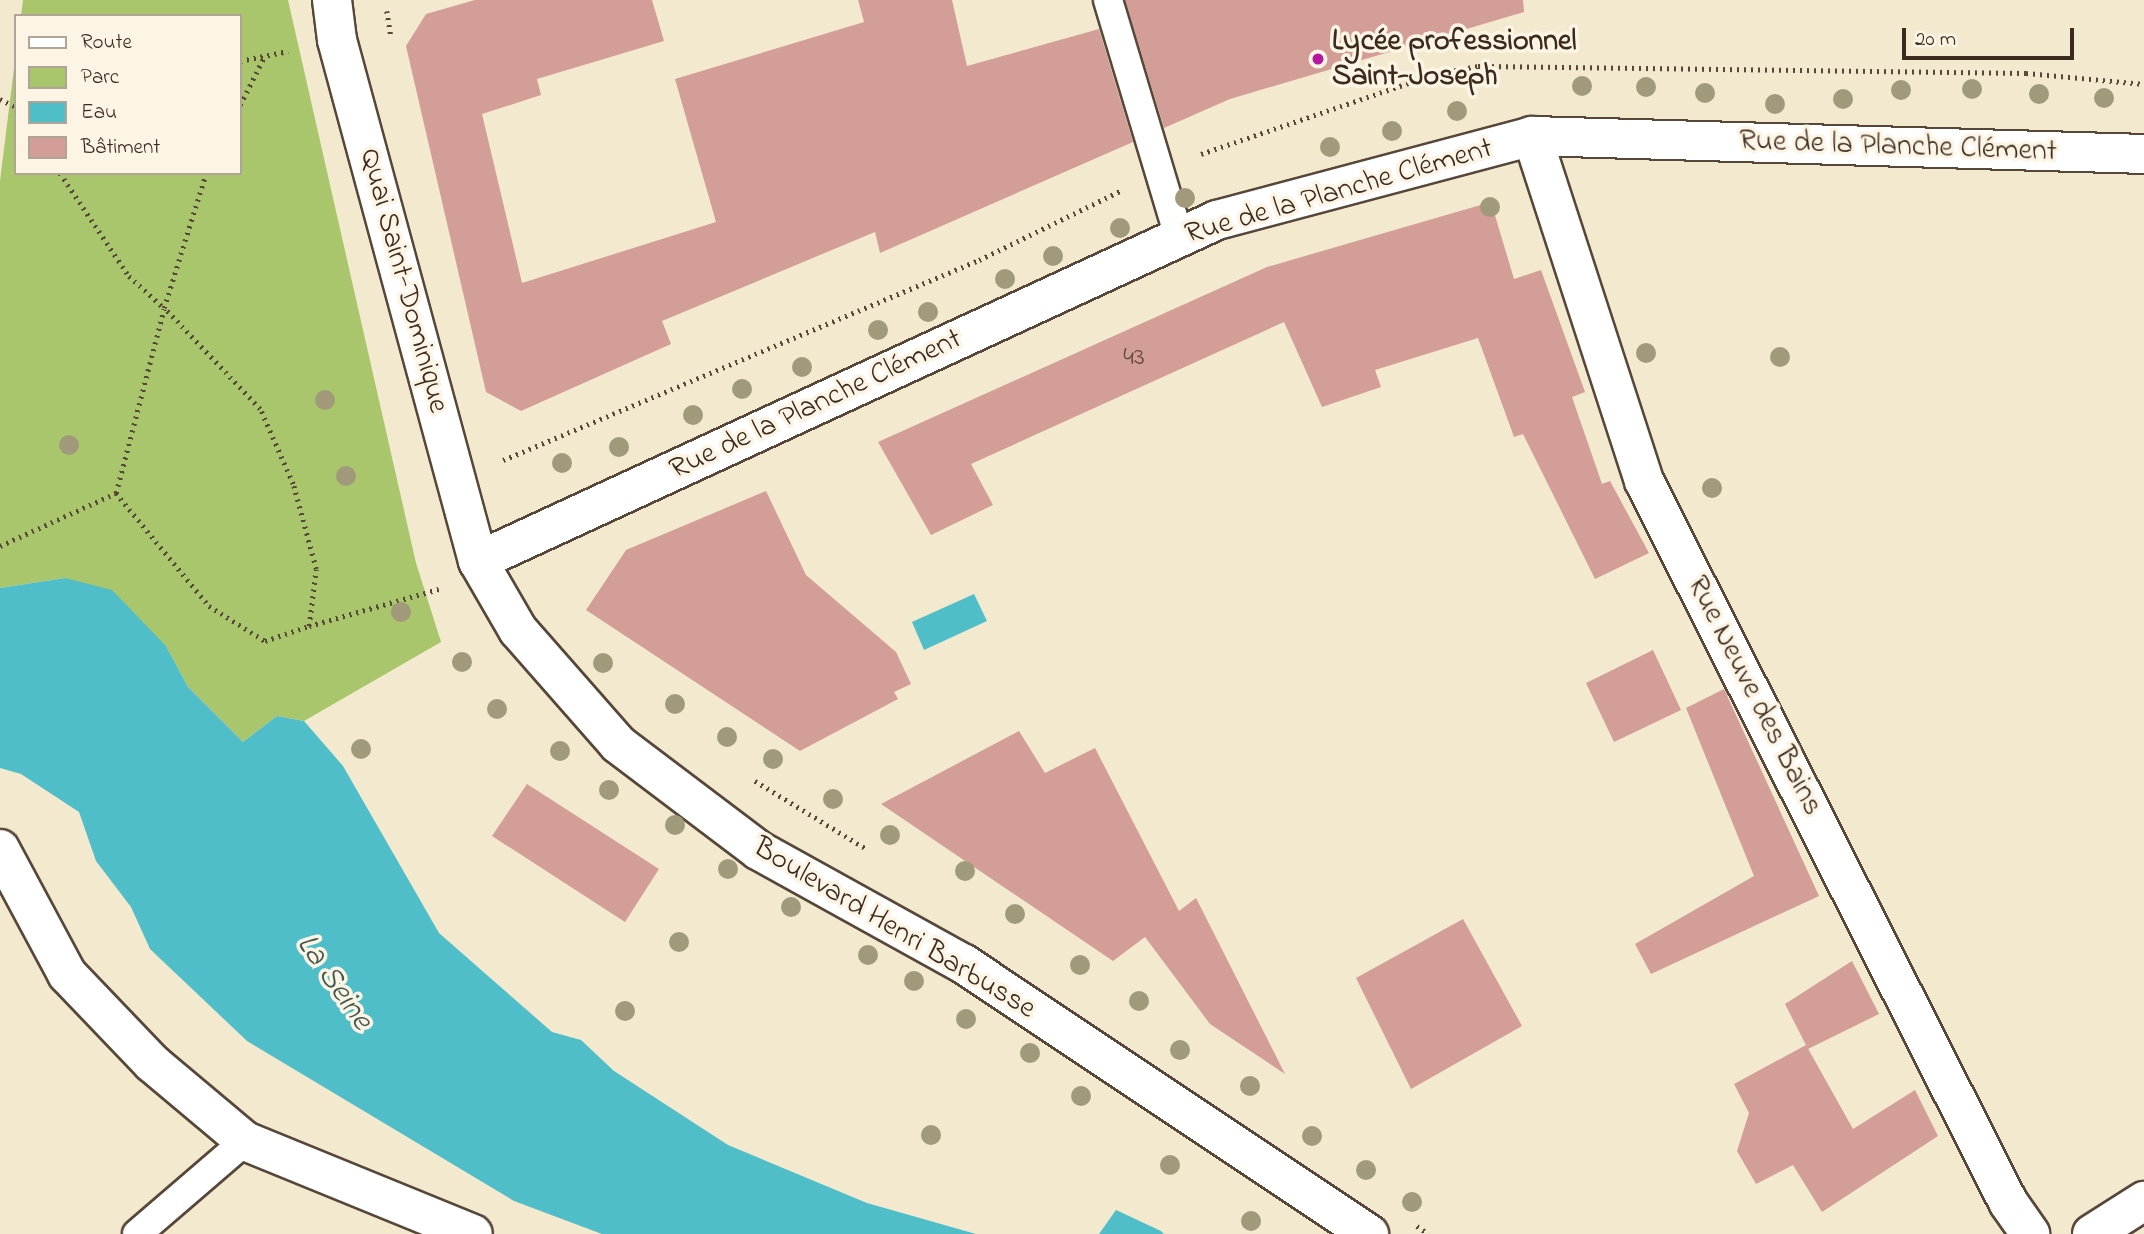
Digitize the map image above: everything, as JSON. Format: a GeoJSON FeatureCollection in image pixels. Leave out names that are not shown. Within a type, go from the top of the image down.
{"type":"FeatureCollection","features":[{"type":"Feature","properties":{"kind":"street","name":"Quai Saint-Dominique"},"geometry":{"type":"LineString","coordinates":[[332,0],[337,40],[482,569]]}},
{"type":"Feature","properties":{"kind":"street","name":"Rue de la Planche Clément"},"geometry":{"type":"LineString","coordinates":[[482,569],[1217,220],[1532,136],[2144,154]]}},
{"type":"Feature","properties":{"kind":"street","name":"Rue Neuve des Bains"},"geometry":{"type":"LineString","coordinates":[[1532,136],[1644,481],[2008,1202],[2030,1234]]}},
{"type":"Feature","properties":{"kind":"street","name":"Boulevard Henri Barbusse"},"geometry":{"type":"LineString","coordinates":[[482,569],[518,630],[618,744],[758,850],[964,964],[1369,1234]]}},
{"type":"Feature","properties":{"kind":"street"},"geometry":{"type":"LineString","coordinates":[[2,857],[67,974],[152,1063],[245,1141],[473,1234]]}},
{"type":"Feature","properties":{"kind":"street"},"geometry":{"type":"LineString","coordinates":[[2092,1234],[2144,1201]]}},
{"type":"Feature","properties":{"kind":"lane"},"geometry":{"type":"LineString","coordinates":[[1108,0],[1179,237]]}},
{"type":"Feature","properties":{"kind":"lane"},"geometry":{"type":"LineString","coordinates":[[137,1234],[245,1141]]}},
{"type":"Feature","properties":{"kind":"path"},"geometry":{"type":"LineString","coordinates":[[242,101],[264,56]]}},
{"type":"Feature","properties":{"kind":"path"},"geometry":{"type":"LineString","coordinates":[[61,175],[129,276],[164,308],[260,409],[293,484],[316,569],[309,626]]}},
{"type":"Feature","properties":{"kind":"path"},"geometry":{"type":"LineString","coordinates":[[116,493],[164,308],[205,175]]}},
{"type":"Feature","properties":{"kind":"path"},"geometry":{"type":"LineString","coordinates":[[116,493],[209,606],[265,641],[482,569]]}},
{"type":"Feature","properties":{"kind":"path"},"geometry":{"type":"LineString","coordinates":[[0,546],[116,493]]}},
{"type":"Feature","properties":{"kind":"green space"},"geometry":{"type":"Polygon","coordinates":[[[23,0],[288,0],[416,563],[441,642],[304,721],[277,716],[243,742],[188,687],[166,646],[65,578],[0,588],[0,181],[14,68],[14,175],[242,175],[242,14],[21,14],[23,0]]]}},
{"type":"Feature","properties":{"kind":"water","name":"La Seine"},"geometry":{"type":"Polygon","coordinates":[[[65,578],[112,590],[166,646],[188,687],[243,742],[277,716],[304,721],[343,766],[439,933],[552,1032],[581,1040],[614,1071],[728,1145],[867,1203],[976,1234],[602,1234],[514,1201],[247,1041],[150,949],[131,907],[96,861],[79,812],[21,774],[0,768],[0,588],[65,578]]]}},
{"type":"Feature","properties":{"kind":"water"},"geometry":{"type":"Polygon","coordinates":[[[974,594],[987,621],[924,650],[912,622],[974,594]]]}},
{"type":"Feature","properties":{"kind":"water"},"geometry":{"type":"Polygon","coordinates":[[[1116,1210],[1161,1231],[1164,1234],[1099,1234],[1116,1210]]]}},
{"type":"Feature","properties":{"kind":"building"},"geometry":{"type":"Polygon","coordinates":[[[475,0],[652,0],[664,41],[537,79],[541,95],[482,114],[522,283],[716,222],[675,79],[864,22],[858,0],[952,0],[967,66],[1099,29],[1133,142],[880,253],[875,232],[662,321],[671,344],[521,411],[486,392],[406,46],[426,14],[475,0]]]}},
{"type":"Feature","properties":{"kind":"building"},"geometry":{"type":"Polygon","coordinates":[[[1125,0],[1523,0],[1524,12],[1230,99],[1164,128],[1125,0]]]}},
{"type":"Feature","properties":{"kind":"building"},"geometry":{"type":"Polygon","coordinates":[[[1491,202],[1514,279],[1541,270],[1585,392],[1572,397],[1602,484],[1610,481],[1649,553],[1595,579],[1523,434],[1514,437],[1478,338],[1375,370],[1381,387],[1322,407],[1284,322],[971,464],[993,505],[931,535],[878,442],[1267,267],[1491,202]]]}},
{"type":"Feature","properties":{"kind":"building"},"geometry":{"type":"Polygon","coordinates":[[[766,491],[806,575],[896,652],[911,684],[894,692],[898,699],[800,751],[586,610],[626,550],[766,491]]]}},
{"type":"Feature","properties":{"kind":"building"},"geometry":{"type":"Polygon","coordinates":[[[1653,650],[1681,710],[1614,742],[1586,683],[1653,650]]]}},
{"type":"Feature","properties":{"kind":"building"},"geometry":{"type":"Polygon","coordinates":[[[1724,689],[1819,896],[1651,974],[1635,944],[1754,876],[1686,708],[1724,689]]]}},
{"type":"Feature","properties":{"kind":"building"},"geometry":{"type":"Polygon","coordinates":[[[1019,731],[1045,773],[1095,748],[1179,911],[1196,898],[1285,1074],[1210,1024],[1145,937],[1113,961],[881,804],[1019,731]]]}},
{"type":"Feature","properties":{"kind":"building"},"geometry":{"type":"Polygon","coordinates":[[[527,784],[659,869],[625,922],[492,836],[527,784]]]}},
{"type":"Feature","properties":{"kind":"building"},"geometry":{"type":"Polygon","coordinates":[[[1463,919],[1522,1026],[1411,1089],[1356,978],[1463,919]]]}},
{"type":"Feature","properties":{"kind":"building"},"geometry":{"type":"Polygon","coordinates":[[[1852,961],[1879,1014],[1808,1049],[1785,1004],[1852,961]]]}},
{"type":"Feature","properties":{"kind":"building"},"geometry":{"type":"Polygon","coordinates":[[[1806,1045],[1853,1129],[1915,1090],[1938,1136],[1822,1212],[1793,1165],[1756,1184],[1737,1151],[1749,1113],[1734,1084],[1806,1045]]]}},
{"type":"Feature","properties":{"kind":"place","name":"Lycée professionnel Saint-Joseph"},"geometry":{"type":"Point","coordinates":[1318,59]}}]}
